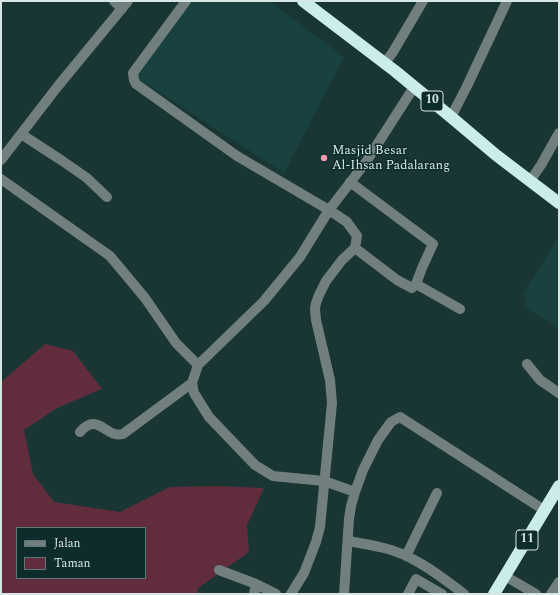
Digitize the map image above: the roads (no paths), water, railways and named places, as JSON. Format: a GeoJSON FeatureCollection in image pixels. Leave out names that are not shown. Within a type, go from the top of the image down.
{"type":"FeatureCollection","features":[{"type":"Feature","properties":{"kind":"highway","name":"10"},"geometry":{"type":"LineString","coordinates":[[310,3],[496,155],[559,203]]}},
{"type":"Feature","properties":{"kind":"highway","name":"11"},"geometry":{"type":"LineString","coordinates":[[494,594],[559,486]]}},
{"type":"Feature","properties":{"kind":"street"},"geometry":{"type":"LineString","coordinates":[[1,160],[58,86],[125,5],[114,1]]}},
{"type":"Feature","properties":{"kind":"street"},"geometry":{"type":"LineString","coordinates":[[186,1],[133,73],[136,84],[237,156],[347,222],[357,236],[355,248],[342,260],[326,281],[319,295],[315,309],[319,337],[330,380],[332,403],[324,481],[322,521],[304,573],[291,594]]}},
{"type":"Feature","properties":{"kind":"street"},"geometry":{"type":"LineString","coordinates":[[384,64],[393,52],[423,1]]}},
{"type":"Feature","properties":{"kind":"street"},"geometry":{"type":"LineString","coordinates":[[451,117],[468,86],[507,1]]}},
{"type":"Feature","properties":{"kind":"street"},"geometry":{"type":"LineString","coordinates":[[355,492],[324,481],[273,476],[254,465],[209,416],[194,393],[192,383],[198,365],[264,301],[300,257],[329,210],[366,162],[414,87]]}},
{"type":"Feature","properties":{"kind":"street"},"geometry":{"type":"LineString","coordinates":[[530,181],[559,133]]}},
{"type":"Feature","properties":{"kind":"street"},"geometry":{"type":"LineString","coordinates":[[21,134],[87,178],[107,198]]}},
{"type":"Feature","properties":{"kind":"street"},"geometry":{"type":"LineString","coordinates":[[1,179],[110,256],[146,298],[176,343],[198,365]]}},
{"type":"Feature","properties":{"kind":"street"},"geometry":{"type":"LineString","coordinates":[[350,182],[433,244],[416,284],[412,288],[397,280],[355,248]]}},
{"type":"Feature","properties":{"kind":"street"},"geometry":{"type":"LineString","coordinates":[[416,284],[460,309]]}},
{"type":"Feature","properties":{"kind":"street"},"geometry":{"type":"LineString","coordinates":[[527,364],[540,380],[559,393]]}},
{"type":"Feature","properties":{"kind":"street"},"geometry":{"type":"LineString","coordinates":[[80,432],[86,426],[91,424],[104,427],[114,434],[123,434],[192,383]]}},
{"type":"Feature","properties":{"kind":"street"},"geometry":{"type":"LineString","coordinates":[[344,594],[349,519],[355,492],[363,470],[378,440],[391,422],[400,417],[544,510]]}},
{"type":"Feature","properties":{"kind":"street"},"geometry":{"type":"LineString","coordinates":[[406,556],[437,493]]}},
{"type":"Feature","properties":{"kind":"street"},"geometry":{"type":"LineString","coordinates":[[348,541],[385,548],[406,556],[442,578],[464,594]]}},
{"type":"Feature","properties":{"kind":"street"},"geometry":{"type":"LineString","coordinates":[[219,570],[256,584],[276,594]]}},
{"type":"Feature","properties":{"kind":"street"},"geometry":{"type":"LineString","coordinates":[[505,576],[536,594]]}},
{"type":"Feature","properties":{"kind":"street"},"geometry":{"type":"LineString","coordinates":[[408,594],[416,579],[442,594]]}},
{"type":"Feature","properties":{"kind":"street"},"geometry":{"type":"LineString","coordinates":[[551,594],[559,582]]}},
{"type":"Feature","properties":{"kind":"street"},"geometry":{"type":"LineString","coordinates":[[254,594],[256,584]]}},
{"type":"Feature","properties":{"kind":"place","name":"Masjid Besar Al-Ihsan Padalarang"},"geometry":{"type":"Point","coordinates":[324,158]}}]}
